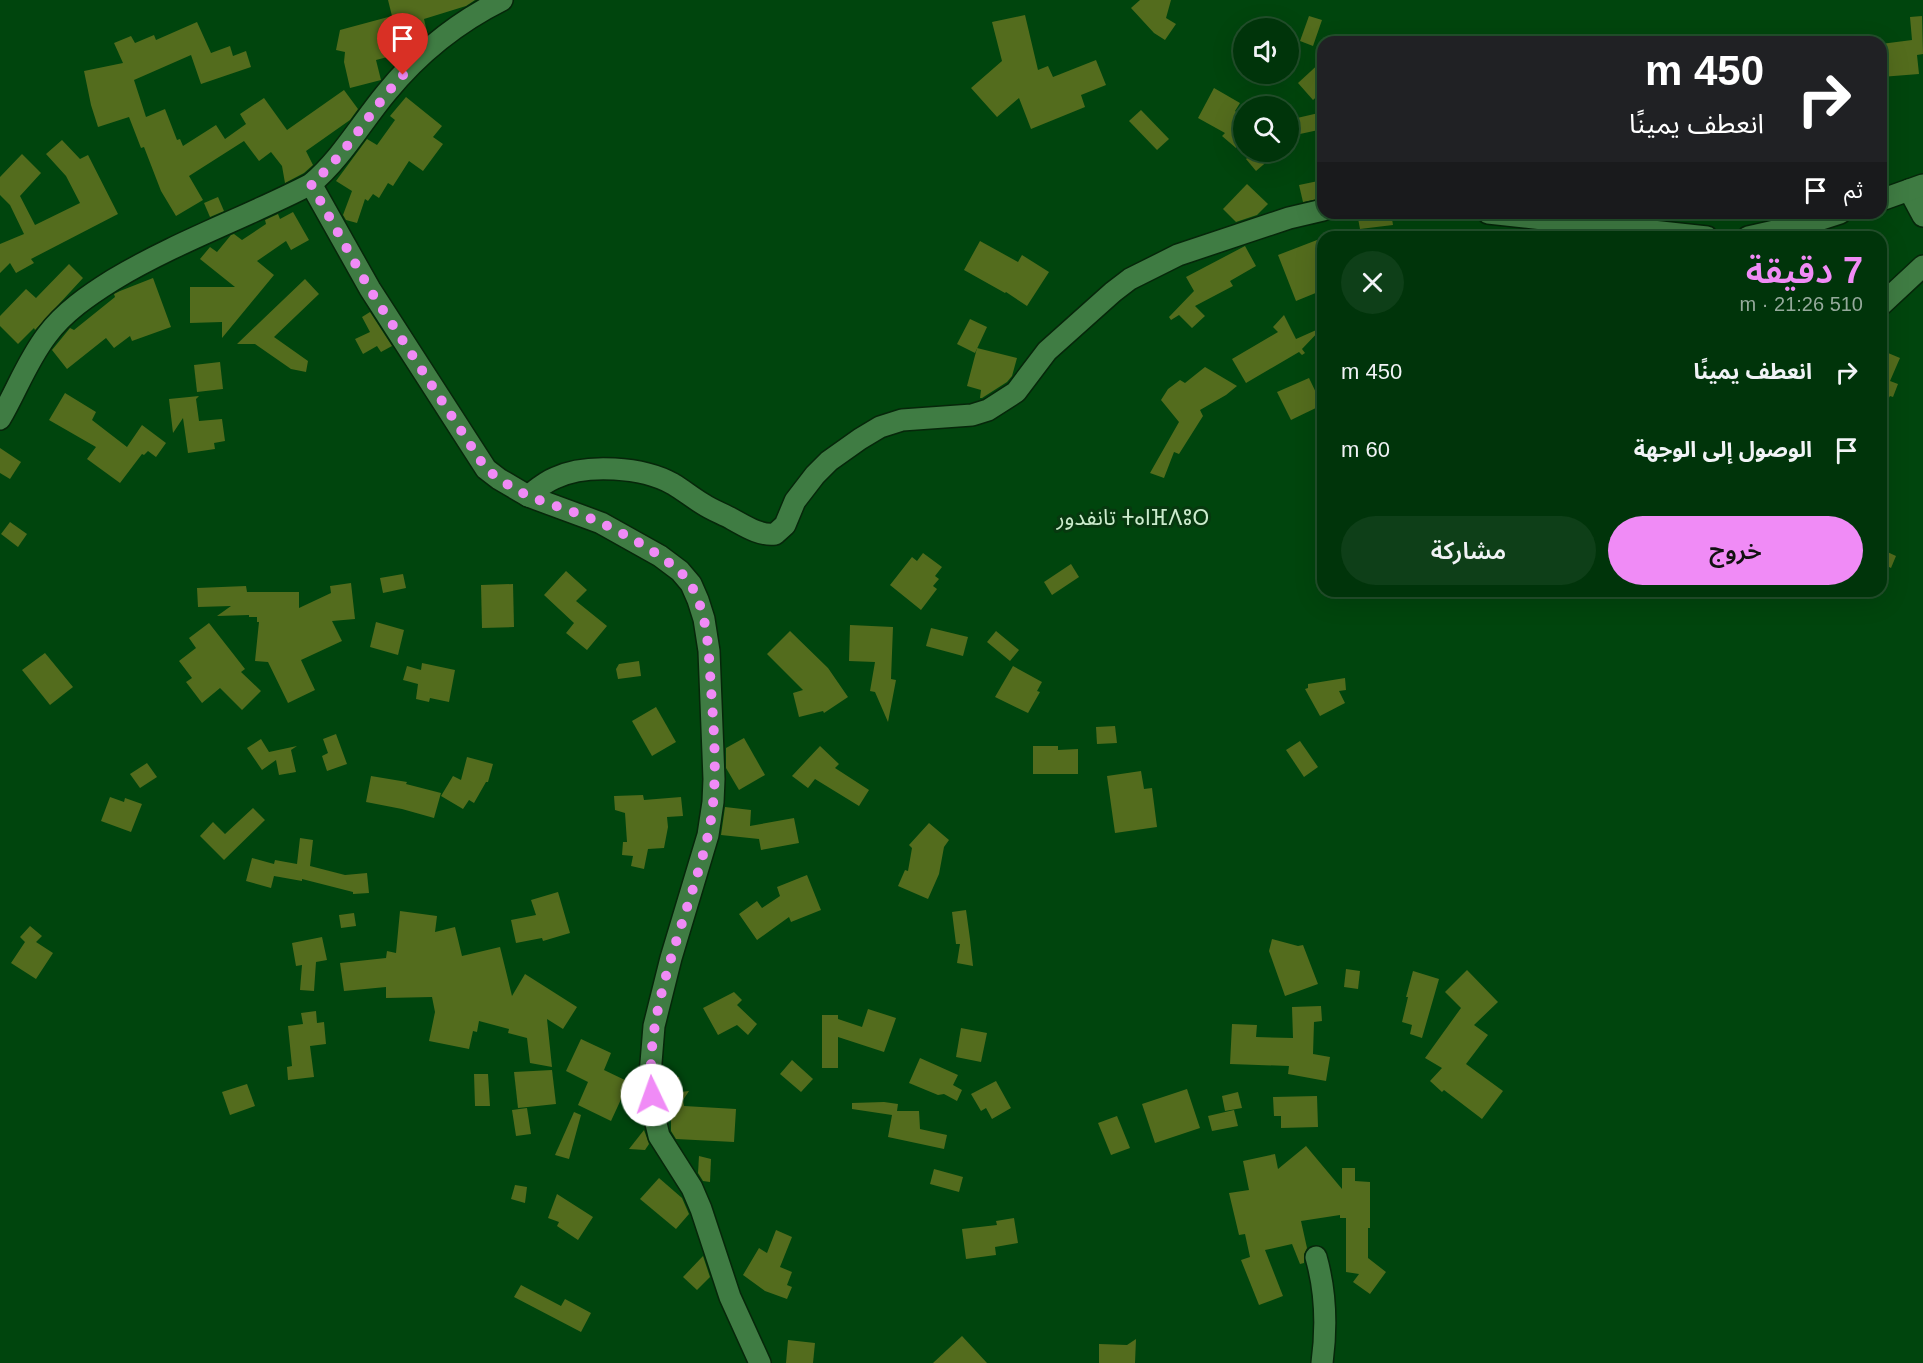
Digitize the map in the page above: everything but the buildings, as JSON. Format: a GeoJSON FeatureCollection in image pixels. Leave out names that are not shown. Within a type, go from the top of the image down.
{"type":"FeatureCollection","features":[{"type":"Feature","properties":{"kind":"street"},"geometry":{"type":"LineString","coordinates":[[0,419],[37,350],[69,311],[93,293],[170,248],[311,184],[342,153],[387,92],[419,57],[465,22],[502,0]]}},
{"type":"Feature","properties":{"kind":"street"},"geometry":{"type":"LineString","coordinates":[[311,184],[370,290],[486,469],[528,495],[601,523],[660,556],[680,571],[691,585],[704,619],[709,651],[711,691],[713,802],[708,835],[671,958],[654,1026],[650,1075],[654,1115],[659,1136],[680,1167],[696,1199],[730,1297],[760,1363]]}},
{"type":"Feature","properties":{"kind":"street"},"geometry":{"type":"LineString","coordinates":[[1887,198],[1916,188],[1923,216]]}},
{"type":"Feature","properties":{"kind":"street"},"geometry":{"type":"LineString","coordinates":[[528,495],[549,481],[570,473],[602,469],[625,470],[671,483],[704,505],[738,522],[763,533],[775,534],[785,525],[795,501],[815,475],[829,461],[880,427],[902,420],[972,415],[988,411],[1016,392],[1047,351],[1130,279],[1178,255],[1289,218],[1317,211]]}},
{"type":"Feature","properties":{"kind":"street"},"geometry":{"type":"LineString","coordinates":[[1543,219],[1652,231]]}},
{"type":"Feature","properties":{"kind":"street"},"geometry":{"type":"LineString","coordinates":[[1775,231],[1821,219]]}},
{"type":"Feature","properties":{"kind":"street"},"geometry":{"type":"LineString","coordinates":[[1887,299],[1923,266]]}},
{"type":"Feature","properties":{"kind":"street"},"geometry":{"type":"LineString","coordinates":[[1316,1257],[1324,1288],[1326,1312],[1326,1338],[1322,1363]]}},
{"type":"Feature","properties":{"kind":"district","name":"تانفدور ⵜⴰⵏⴼⴷⵓⵔ"},"geometry":{"type":"Point","coordinates":[1133,517]}},
{"type":"Feature","properties":{"kind":"route"},"geometry":{"type":"LineString","coordinates":[[403,75],[387,92],[342,153],[325,173],[311,184],[370,290],[486,469],[528,495],[601,523],[660,556],[680,571],[691,585],[704,619],[709,651],[712,701],[713,802],[708,835],[671,958],[654,1026],[650,1075],[652,1095]]}}]}
